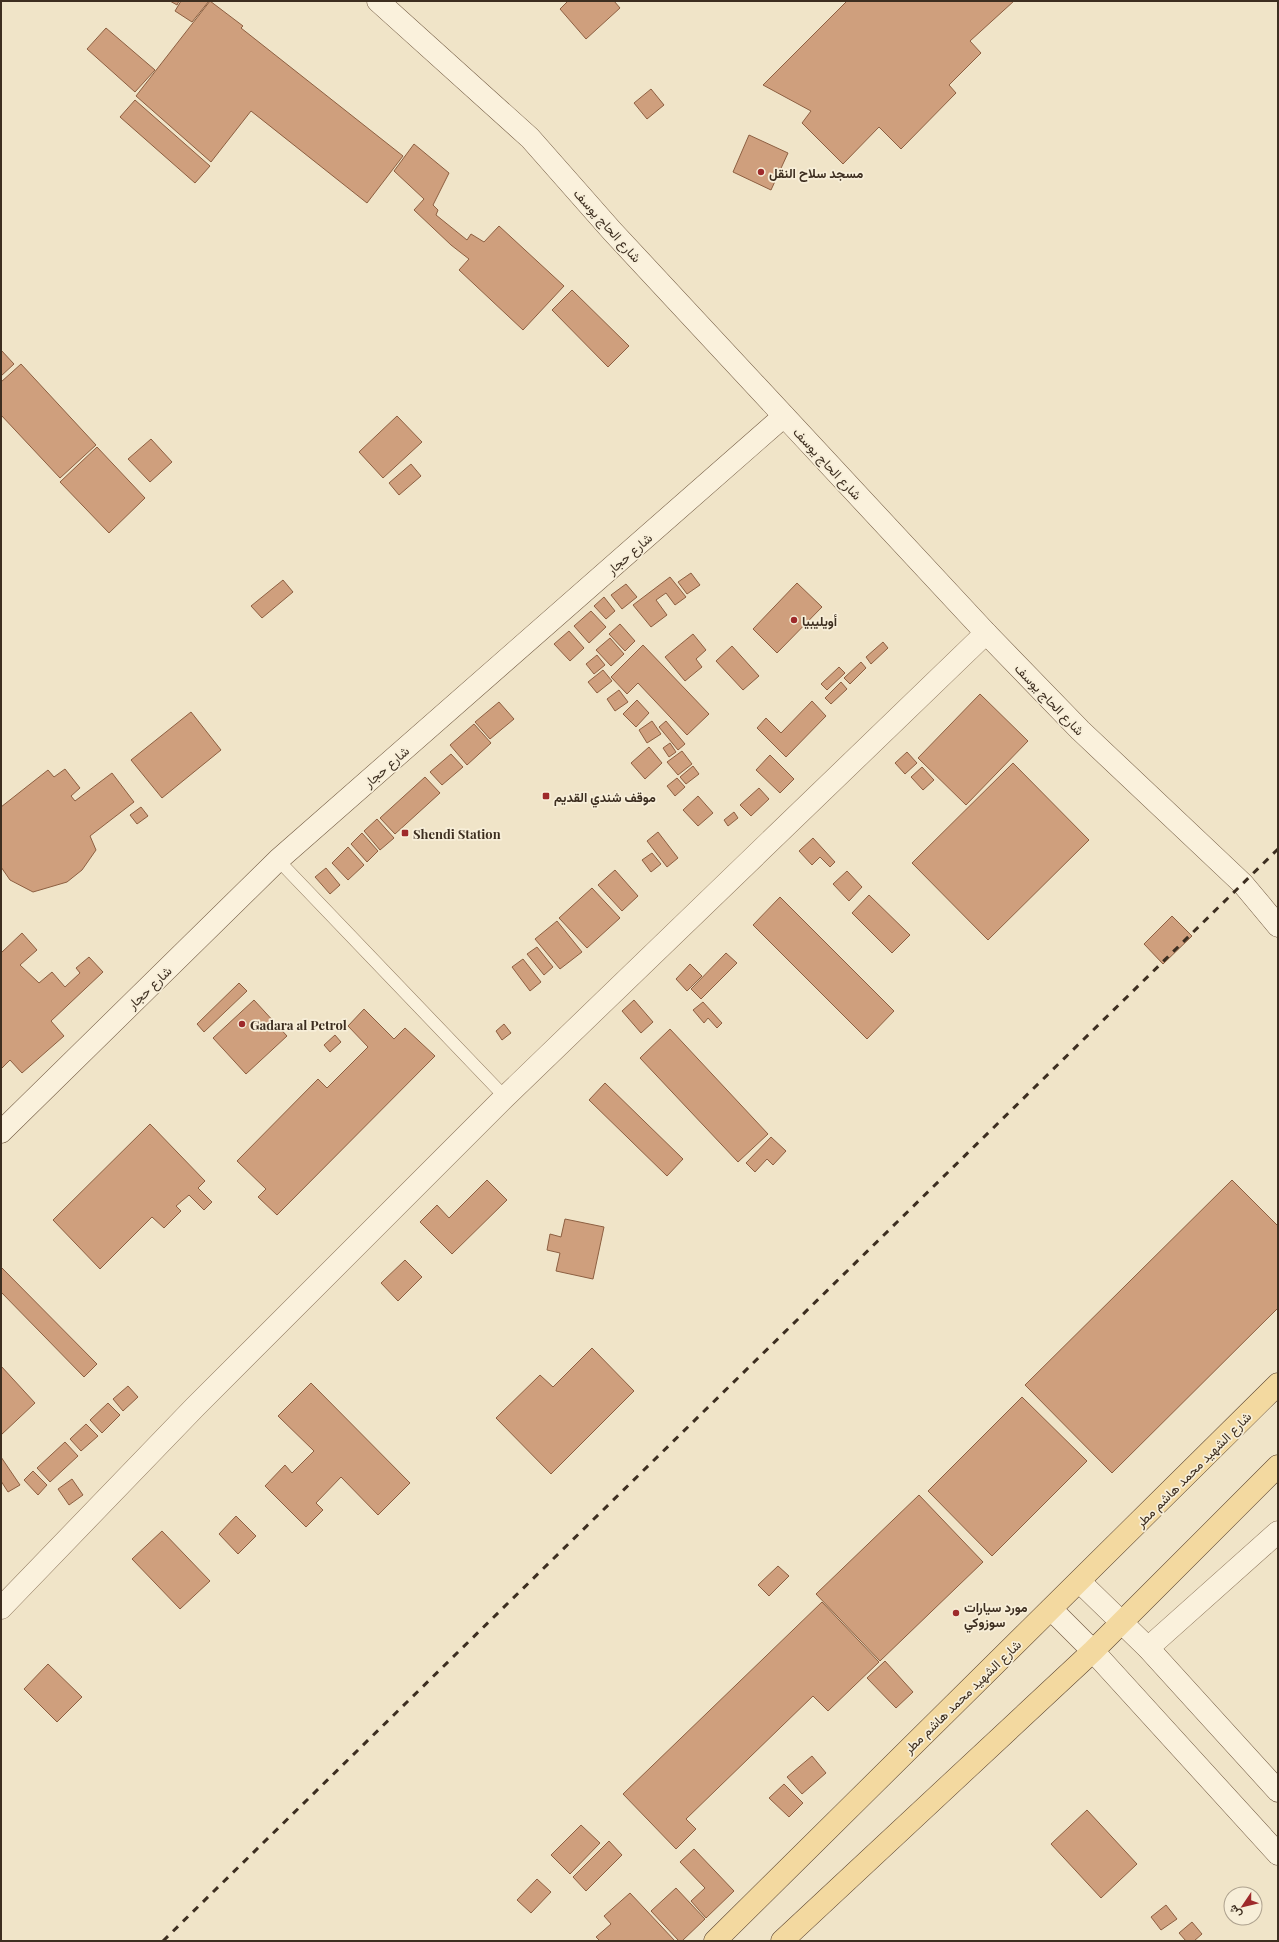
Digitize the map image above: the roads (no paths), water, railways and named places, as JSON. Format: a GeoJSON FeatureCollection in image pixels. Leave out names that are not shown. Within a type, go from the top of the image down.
{"type":"FeatureCollection","features":[{"type":"Feature","properties":{"kind":"main road","name":"شارع الشهيد محمد هاشم مطر"},"geometry":{"type":"LineString","coordinates":[[715,1941],[1080,1582],[1278,1384]]}},
{"type":"Feature","properties":{"kind":"main road"},"geometry":{"type":"LineString","coordinates":[[782,1941],[1093,1651],[1278,1466]]}},
{"type":"Feature","properties":{"kind":"street","name":"شارع الحاج يوسف"},"geometry":{"type":"LineString","coordinates":[[378,1],[530,138],[612,231],[986,633],[1080,730],[1243,884],[1278,926]]}},
{"type":"Feature","properties":{"kind":"street","name":"شارع حجار"},"geometry":{"type":"LineString","coordinates":[[1,1132],[278,860],[784,416]]}},
{"type":"Feature","properties":{"kind":"street"},"geometry":{"type":"LineString","coordinates":[[1,1608],[195,1407],[505,1097],[986,633]]}},
{"type":"Feature","properties":{"kind":"street"},"geometry":{"type":"LineString","coordinates":[[1148,1648],[1278,1532]]}},
{"type":"Feature","properties":{"kind":"street"},"geometry":{"type":"LineString","coordinates":[[1080,1582],[1123,1622],[1148,1648],[1278,1791]]}},
{"type":"Feature","properties":{"kind":"street"},"geometry":{"type":"LineString","coordinates":[[1051,1609],[1093,1651],[1278,1854]]}},
{"type":"Feature","properties":{"kind":"lane"},"geometry":{"type":"LineString","coordinates":[[278,860],[505,1097]]}},
{"type":"Feature","properties":{"kind":"railway"},"geometry":{"type":"LineString","coordinates":[[163,1941],[1278,849]]}},
{"type":"Feature","properties":{"kind":"place","name":"مسجد سلاح النقل"},"geometry":{"type":"Point","coordinates":[761,172]}},
{"type":"Feature","properties":{"kind":"place","name":"أويليبيا"},"geometry":{"type":"Point","coordinates":[794,620]}},
{"type":"Feature","properties":{"kind":"place","name":"موقف شندي القديم"},"geometry":{"type":"Point","coordinates":[546,796]}},
{"type":"Feature","properties":{"kind":"place","name":"Shendi Station"},"geometry":{"type":"Point","coordinates":[405,833]}},
{"type":"Feature","properties":{"kind":"place","name":"Gadara al Petrol"},"geometry":{"type":"Point","coordinates":[242,1024]}},
{"type":"Feature","properties":{"kind":"place","name":"مورد سيارات سوزوكي"},"geometry":{"type":"Point","coordinates":[956,1613]}}]}
